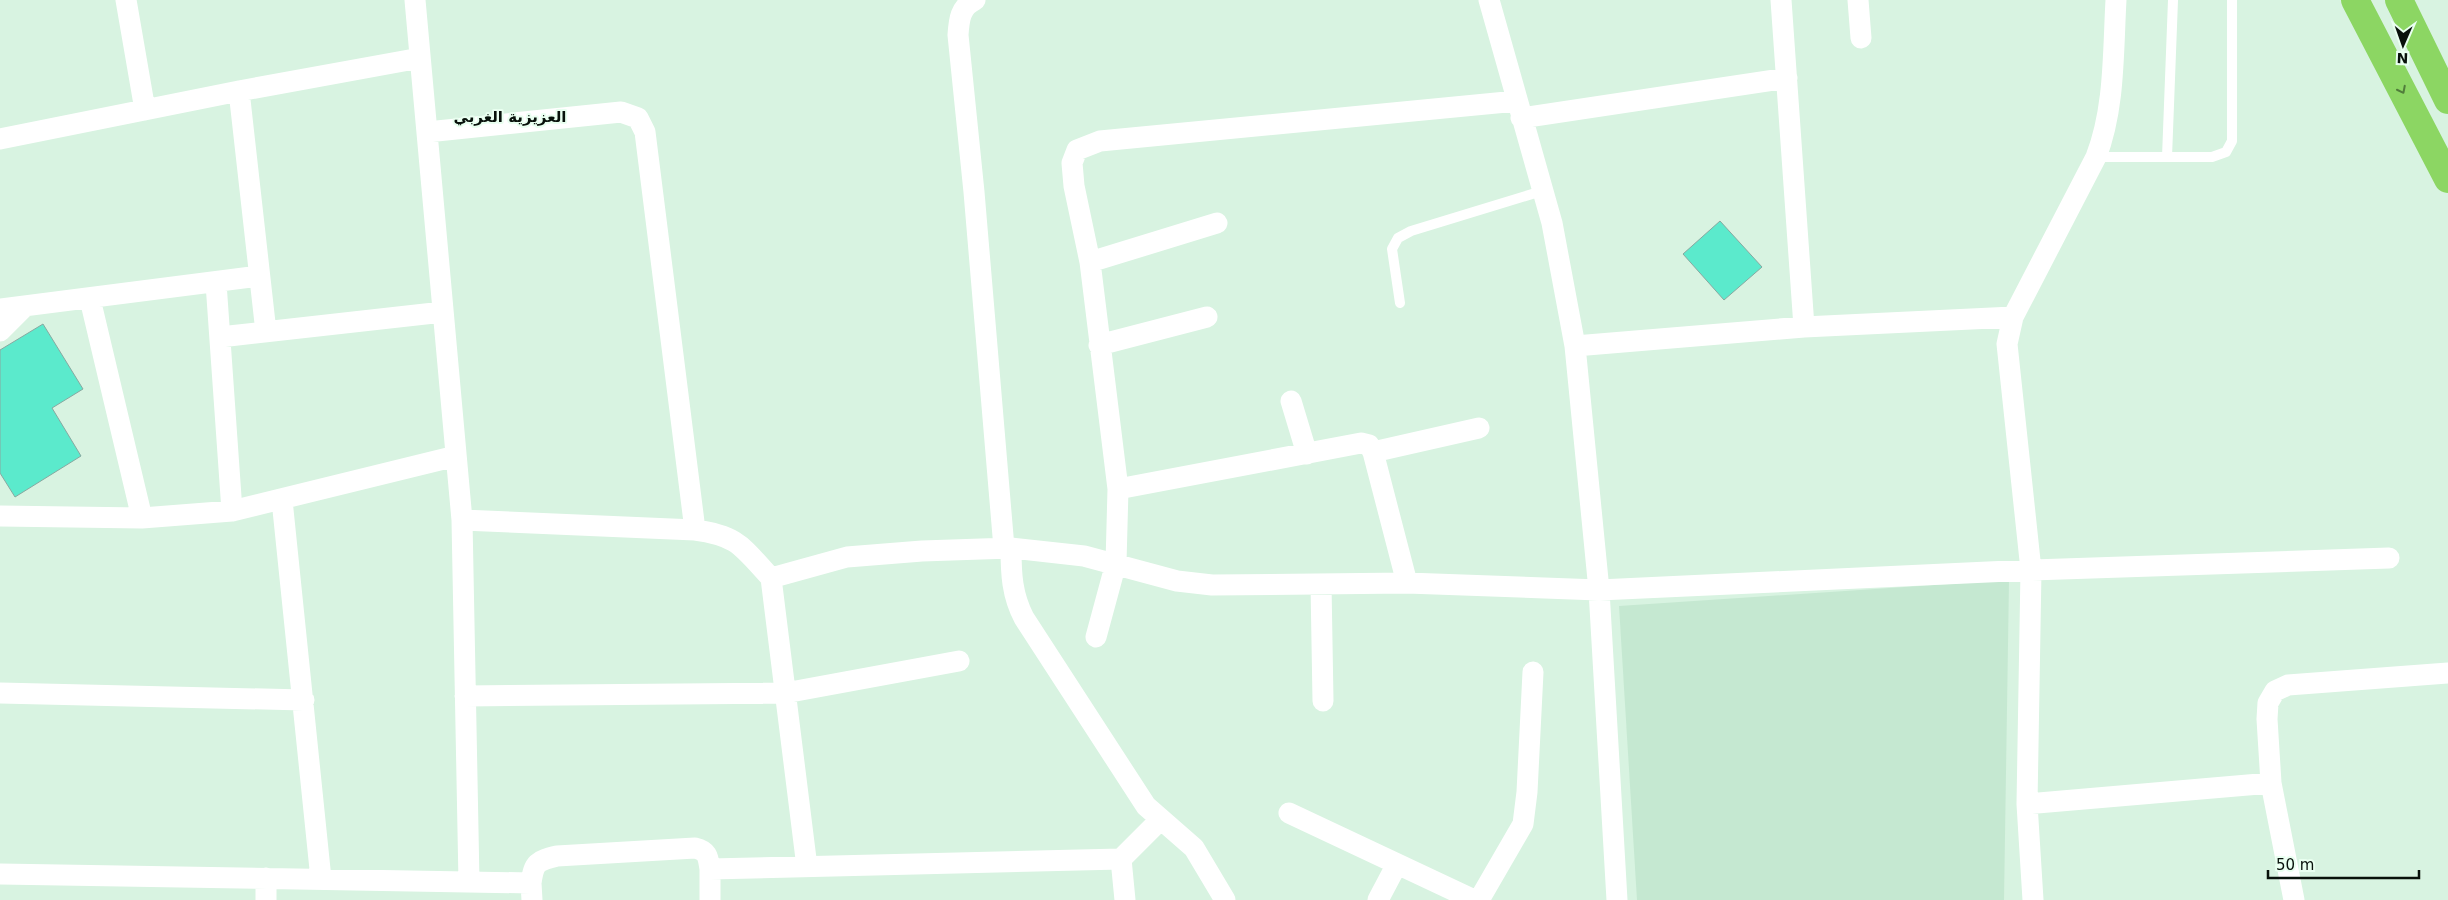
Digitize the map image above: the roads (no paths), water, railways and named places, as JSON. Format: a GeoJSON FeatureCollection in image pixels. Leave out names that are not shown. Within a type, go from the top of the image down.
{"type":"FeatureCollection","features":[{"type":"Feature","properties":{"kind":"highway"},"geometry":{"type":"LineString","coordinates":[[2355,0],[2447,178]]}},
{"type":"Feature","properties":{"kind":"highway"},"geometry":{"type":"LineString","coordinates":[[2399,0],[2448,100]]}},
{"type":"Feature","properties":{"kind":"street"},"geometry":{"type":"LineString","coordinates":[[126,0],[145,110]]}},
{"type":"Feature","properties":{"kind":"street"},"geometry":{"type":"LineString","coordinates":[[415,0],[462,520],[469,882]]}},
{"type":"Feature","properties":{"kind":"street"},"geometry":{"type":"LineString","coordinates":[[975,0],[967,4],[959,17],[958,35],[1007,548],[1011,582],[1016,602],[1024,618],[1146,806],[1194,848],[1225,900]]}},
{"type":"Feature","properties":{"kind":"street"},"geometry":{"type":"LineString","coordinates":[[1489,0],[1552,224],[1575,346],[1599,590],[1617,900]]}},
{"type":"Feature","properties":{"kind":"street"},"geometry":{"type":"LineString","coordinates":[[1781,0],[1804,327]]}},
{"type":"Feature","properties":{"kind":"street"},"geometry":{"type":"LineString","coordinates":[[1858,0],[1860,38]]}},
{"type":"Feature","properties":{"kind":"street"},"geometry":{"type":"LineString","coordinates":[[2033,900],[2027,804],[2031,570],[2007,344],[2013,317],[2096,157],[2105,133],[2110,99],[2116,0]]}},
{"type":"Feature","properties":{"kind":"street"},"geometry":{"type":"LineString","coordinates":[[0,140],[239,91],[420,58]]}},
{"type":"Feature","properties":{"kind":"street"},"geometry":{"type":"LineString","coordinates":[[1096,637],[1116,563],[1118,488],[1090,262],[1074,186],[1072,163],[1077,150],[1100,142],[1519,109],[1787,78]]}},
{"type":"Feature","properties":{"kind":"street"},"geometry":{"type":"LineString","coordinates":[[239,91],[266,332]]}},
{"type":"Feature","properties":{"kind":"street"},"geometry":{"type":"LineString","coordinates":[[427,132],[621,112],[638,118],[645,132],[695,530]]}},
{"type":"Feature","properties":{"kind":"street"},"geometry":{"type":"LineString","coordinates":[[1090,262],[1216,223]]}},
{"type":"Feature","properties":{"kind":"street"},"geometry":{"type":"LineString","coordinates":[[0,310],[90,300],[259,276]]}},
{"type":"Feature","properties":{"kind":"street"},"geometry":{"type":"LineString","coordinates":[[216,282],[232,511]]}},
{"type":"Feature","properties":{"kind":"street"},"geometry":{"type":"LineString","coordinates":[[90,300],[142,518]]}},
{"type":"Feature","properties":{"kind":"street"},"geometry":{"type":"LineString","coordinates":[[0,331],[24,307]]}},
{"type":"Feature","properties":{"kind":"street"},"geometry":{"type":"LineString","coordinates":[[220,337],[443,312]]}},
{"type":"Feature","properties":{"kind":"street"},"geometry":{"type":"LineString","coordinates":[[1099,345],[1206,317]]}},
{"type":"Feature","properties":{"kind":"street"},"geometry":{"type":"LineString","coordinates":[[1575,346],[1804,327],[2013,317]]}},
{"type":"Feature","properties":{"kind":"street"},"geometry":{"type":"LineString","coordinates":[[1291,401],[1307,454]]}},
{"type":"Feature","properties":{"kind":"street"},"geometry":{"type":"LineString","coordinates":[[1373,452],[1479,428]]}},
{"type":"Feature","properties":{"kind":"street"},"geometry":{"type":"LineString","coordinates":[[1118,488],[1361,443],[1369,445],[1373,452],[1407,583]]}},
{"type":"Feature","properties":{"kind":"street"},"geometry":{"type":"LineString","coordinates":[[0,516],[142,518],[232,511],[456,456]]}},
{"type":"Feature","properties":{"kind":"street"},"geometry":{"type":"LineString","coordinates":[[282,500],[321,879]]}},
{"type":"Feature","properties":{"kind":"street"},"geometry":{"type":"LineString","coordinates":[[462,520],[695,530],[720,534],[736,541],[771,578],[807,867]]}},
{"type":"Feature","properties":{"kind":"street"},"geometry":{"type":"LineString","coordinates":[[771,578],[847,557],[922,551],[1007,548],[1084,556],[1116,563],[1176,581],[1203,584],[1407,583],[1599,590],[2031,570],[2390,558]]}},
{"type":"Feature","properties":{"kind":"street"},"geometry":{"type":"LineString","coordinates":[[1321,584],[1323,701]]}},
{"type":"Feature","properties":{"kind":"street"},"geometry":{"type":"LineString","coordinates":[[465,696],[785,693],[959,661]]}},
{"type":"Feature","properties":{"kind":"street"},"geometry":{"type":"LineString","coordinates":[[1479,900],[1523,824],[1527,792],[1533,672]]}},
{"type":"Feature","properties":{"kind":"street"},"geometry":{"type":"LineString","coordinates":[[2294,900],[2271,783],[2267,719],[2268,703],[2275,692],[2288,685],[2448,673]]}},
{"type":"Feature","properties":{"kind":"street"},"geometry":{"type":"LineString","coordinates":[[0,693],[304,700]]}},
{"type":"Feature","properties":{"kind":"street"},"geometry":{"type":"LineString","coordinates":[[2027,804],[2271,783]]}},
{"type":"Feature","properties":{"kind":"street"},"geometry":{"type":"LineString","coordinates":[[1288,813],[1474,900]]}},
{"type":"Feature","properties":{"kind":"street"},"geometry":{"type":"LineString","coordinates":[[710,869],[1120,859],[1160,820]]}},
{"type":"Feature","properties":{"kind":"street"},"geometry":{"type":"LineString","coordinates":[[0,874],[469,882],[532,891],[533,869],[537,862],[557,856],[695,848],[703,850],[708,855],[710,900]]}},
{"type":"Feature","properties":{"kind":"street"},"geometry":{"type":"LineString","coordinates":[[1120,859],[1125,900]]}},
{"type":"Feature","properties":{"kind":"street"},"geometry":{"type":"LineString","coordinates":[[1378,900],[1397,864]]}},
{"type":"Feature","properties":{"kind":"street"},"geometry":{"type":"LineString","coordinates":[[266,878],[266,900]]}},
{"type":"Feature","properties":{"kind":"lane"},"geometry":{"type":"LineString","coordinates":[[2167,157],[2173,0]]}},
{"type":"Feature","properties":{"kind":"lane"},"geometry":{"type":"LineString","coordinates":[[2096,157],[2212,157],[2226,152],[2232,141],[2232,0]]}},
{"type":"Feature","properties":{"kind":"lane"},"geometry":{"type":"LineString","coordinates":[[1400,303],[1392,249],[1398,238],[1411,231],[1542,191]]}},
{"type":"Feature","properties":{"kind":"district","name":"العزيزية الغربي"},"geometry":{"type":"Point","coordinates":[510,117]}}]}
